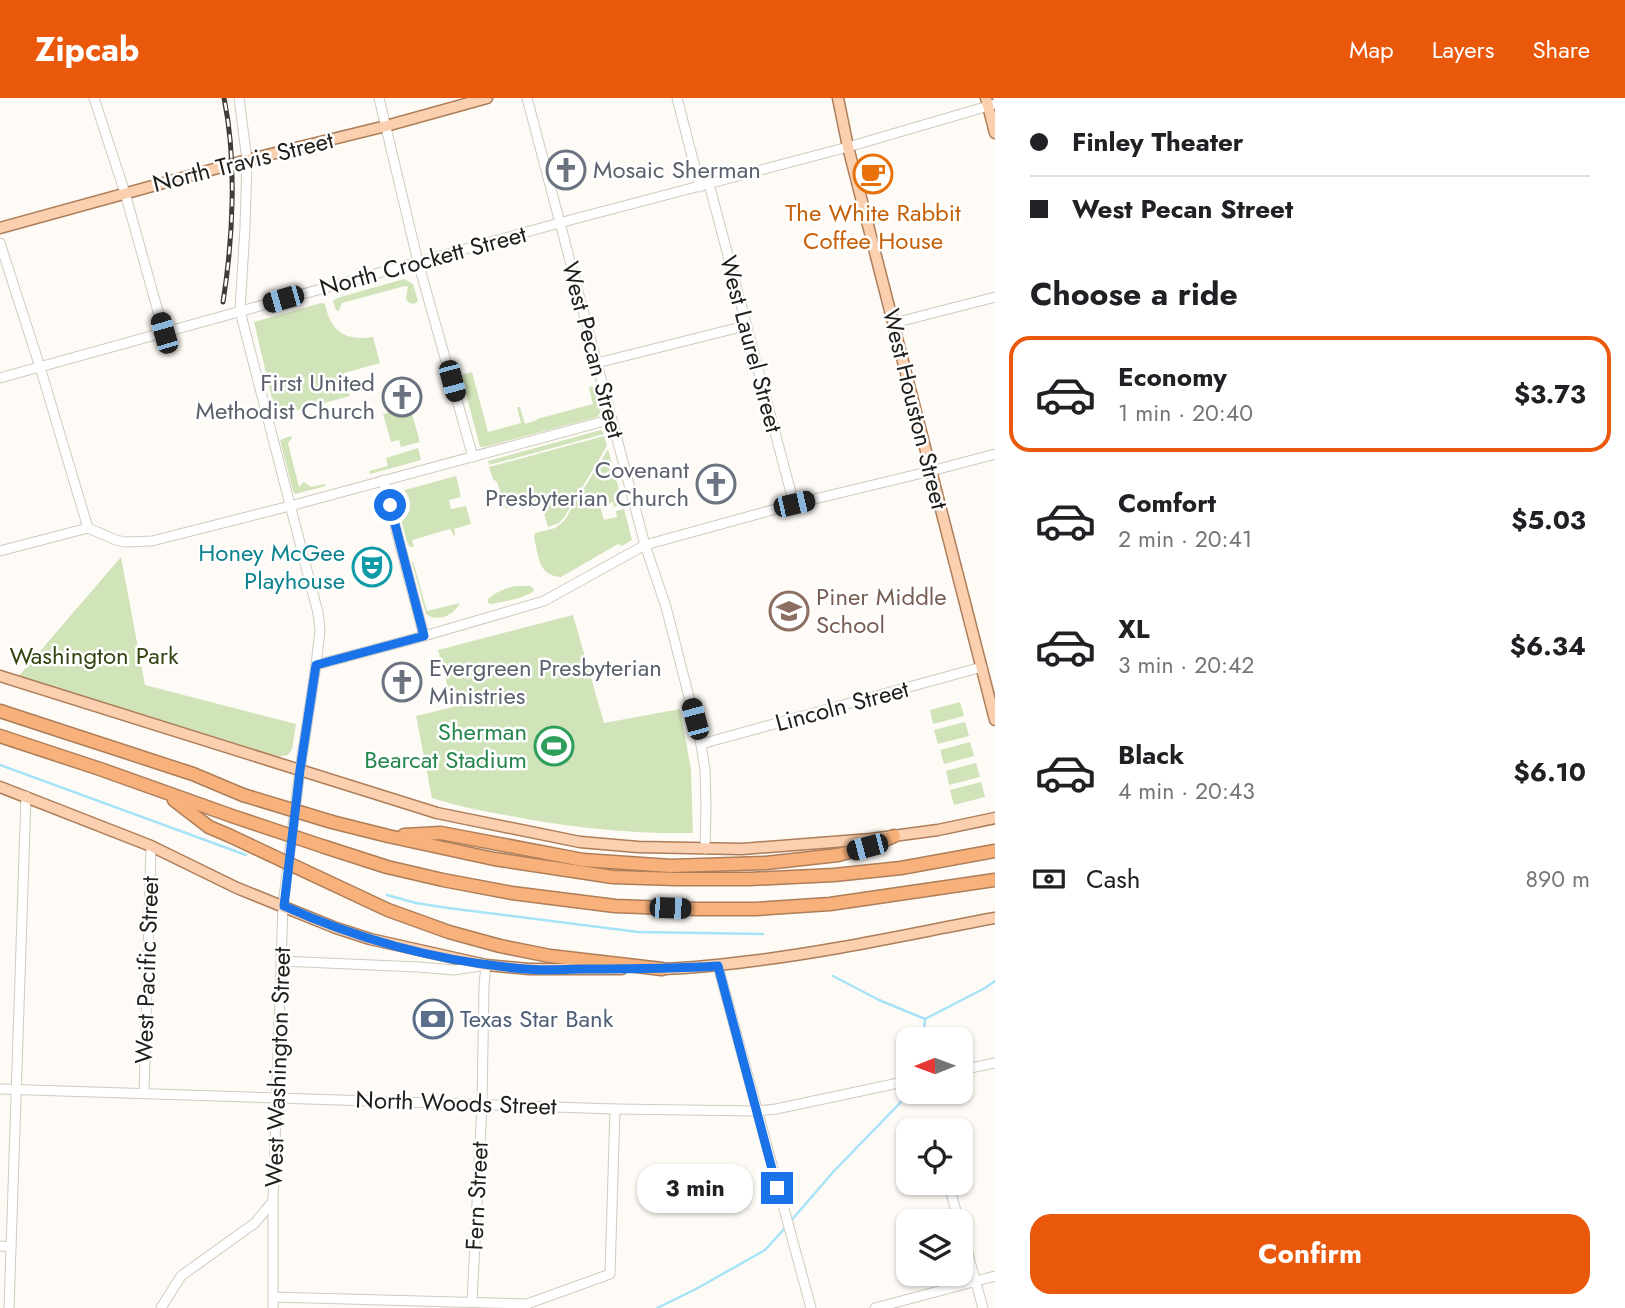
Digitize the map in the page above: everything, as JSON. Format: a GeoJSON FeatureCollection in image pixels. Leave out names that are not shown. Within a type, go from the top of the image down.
{"type":"FeatureCollection","features":[{"type":"Feature","properties":{"kind":"highway"},"geometry":{"type":"LineString","coordinates":[[0,711],[193,774],[243,795],[332,822],[494,859],[613,877],[750,879],[834,875],[901,868],[994,851]]}},
{"type":"Feature","properties":{"kind":"highway"},"geometry":{"type":"LineString","coordinates":[[0,736],[387,867],[512,892],[615,906],[732,909],[818,905],[995,880]]}},
{"type":"Feature","properties":{"kind":"highway"},"geometry":{"type":"LineString","coordinates":[[163,792],[209,827],[388,910],[449,932],[550,956],[662,969]]}},
{"type":"Feature","properties":{"kind":"highway"},"geometry":{"type":"LineString","coordinates":[[388,836],[442,833],[583,860],[671,866],[766,863],[838,855],[894,836]]}},
{"type":"Feature","properties":{"kind":"main road","name":"North Travis Street"},"geometry":{"type":"LineString","coordinates":[[0,228],[487,98]]}},
{"type":"Feature","properties":{"kind":"main road","name":"West Houston Street"},"geometry":{"type":"LineString","coordinates":[[838,98],[995,720]]}},
{"type":"Feature","properties":{"kind":"main road"},"geometry":{"type":"LineString","coordinates":[[989,103],[995,133]]}},
{"type":"Feature","properties":{"kind":"main road"},"geometry":{"type":"LineString","coordinates":[[0,676],[437,813],[580,842],[638,847],[742,849],[894,836],[995,818]]}},
{"type":"Feature","properties":{"kind":"main road"},"geometry":{"type":"LineString","coordinates":[[0,788],[151,846],[237,888],[309,917],[370,939],[486,965],[529,969],[662,969],[718,966],[840,948],[995,918]]}},
{"type":"Feature","properties":{"kind":"main road"},"geometry":{"type":"LineString","coordinates":[[983,821],[995,825]]}},
{"type":"Feature","properties":{"kind":"street"},"geometry":{"type":"LineString","coordinates":[[94,98],[125,193],[164,333]]}},
{"type":"Feature","properties":{"kind":"street","name":"West Washington Street"},"geometry":{"type":"LineString","coordinates":[[161,1308],[181,1276],[255,1223],[273,1201],[284,906],[320,630],[318,613],[240,311],[247,160],[239,98]]}},
{"type":"Feature","properties":{"kind":"street"},"geometry":{"type":"LineString","coordinates":[[379,98],[418,262],[472,457]]}},
{"type":"Feature","properties":{"kind":"street","name":"West Pecan Street"},"geometry":{"type":"LineString","coordinates":[[527,98],[645,545],[666,607],[701,744],[706,794],[705,849]]}},
{"type":"Feature","properties":{"kind":"street","name":"West Laurel Street"},"geometry":{"type":"LineString","coordinates":[[677,98],[746,326],[794,504]]}},
{"type":"Feature","properties":{"kind":"street","name":"North Crockett Street"},"geometry":{"type":"LineString","coordinates":[[0,377],[559,223],[704,186],[989,103]]}},
{"type":"Feature","properties":{"kind":"street"},"geometry":{"type":"LineString","coordinates":[[0,243],[88,528]]}},
{"type":"Feature","properties":{"kind":"street"},"geometry":{"type":"LineString","coordinates":[[894,323],[995,296]]}},
{"type":"Feature","properties":{"kind":"street"},"geometry":{"type":"LineString","coordinates":[[597,362],[746,326]]}},
{"type":"Feature","properties":{"kind":"street"},"geometry":{"type":"LineString","coordinates":[[0,551],[88,528],[125,542],[152,541],[612,419]]}},
{"type":"Feature","properties":{"kind":"street"},"geometry":{"type":"LineString","coordinates":[[316,665],[544,601],[645,545],[794,504],[995,454]]}},
{"type":"Feature","properties":{"kind":"street"},"geometry":{"type":"LineString","coordinates":[[383,480],[424,636]]}},
{"type":"Feature","properties":{"kind":"street","name":"Lincoln Street"},"geometry":{"type":"LineString","coordinates":[[701,744],[982,667]]}},
{"type":"Feature","properties":{"kind":"street"},"geometry":{"type":"LineString","coordinates":[[9,1308],[26,796]]}},
{"type":"Feature","properties":{"kind":"street","name":"West Pacific Street"},"geometry":{"type":"LineString","coordinates":[[144,1093],[151,846]]}},
{"type":"Feature","properties":{"kind":"street"},"geometry":{"type":"LineString","coordinates":[[281,961],[454,970],[486,965]]}},
{"type":"Feature","properties":{"kind":"street","name":"Fern Street"},"geometry":{"type":"LineString","coordinates":[[472,1302],[486,965]]}},
{"type":"Feature","properties":{"kind":"street"},"geometry":{"type":"LineString","coordinates":[[718,966],[811,1308]]}},
{"type":"Feature","properties":{"kind":"street"},"geometry":{"type":"LineString","coordinates":[[973,1068],[995,1063]]}},
{"type":"Feature","properties":{"kind":"street","name":"North Woods Street"},"geometry":{"type":"LineString","coordinates":[[0,1090],[756,1111],[896,1084]]}},
{"type":"Feature","properties":{"kind":"street"},"geometry":{"type":"LineString","coordinates":[[273,1297],[527,1304],[610,1274],[615,1109]]}},
{"type":"Feature","properties":{"kind":"street"},"geometry":{"type":"LineString","coordinates":[[273,1201],[273,1308]]}},
{"type":"Feature","properties":{"kind":"street"},"geometry":{"type":"LineString","coordinates":[[0,1246],[11,1247]]}},
{"type":"Feature","properties":{"kind":"street"},"geometry":{"type":"LineString","coordinates":[[973,1274],[983,1308]]}},
{"type":"Feature","properties":{"kind":"street"},"geometry":{"type":"LineString","coordinates":[[875,1308],[995,1276]]}},
{"type":"Feature","properties":{"kind":"green space"},"geometry":{"type":"Polygon","coordinates":[[[404,279],[413,284],[418,301],[415,303],[407,301],[408,287],[405,286],[342,303],[339,311],[336,310],[333,301],[337,298],[404,279]]]}},
{"type":"Feature","properties":{"kind":"green space"},"geometry":{"type":"Polygon","coordinates":[[[325,304],[335,328],[347,336],[373,337],[380,363],[344,373],[350,396],[276,416],[254,322],[325,304]]]}},
{"type":"Feature","properties":{"kind":"green space"},"geometry":{"type":"Polygon","coordinates":[[[472,372],[488,432],[521,423],[517,407],[520,407],[525,424],[593,404],[589,388],[592,386],[595,388],[601,412],[597,417],[480,447],[461,375],[472,372]]]}},
{"type":"Feature","properties":{"kind":"green space"},"geometry":{"type":"Polygon","coordinates":[[[410,407],[420,442],[401,447],[399,440],[391,442],[383,414],[410,407]]]}},
{"type":"Feature","properties":{"kind":"green space"},"geometry":{"type":"Polygon","coordinates":[[[601,430],[604,434],[489,465],[488,461],[601,430]]]}},
{"type":"Feature","properties":{"kind":"green space"},"geometry":{"type":"Polygon","coordinates":[[[291,436],[288,443],[299,487],[304,482],[311,487],[324,484],[326,486],[295,494],[280,440],[291,436]]]}},
{"type":"Feature","properties":{"kind":"green space"},"geometry":{"type":"Polygon","coordinates":[[[604,436],[607,446],[559,523],[548,527],[540,500],[506,509],[489,467],[604,436]]]}},
{"type":"Feature","properties":{"kind":"green space"},"geometry":{"type":"Polygon","coordinates":[[[418,448],[421,460],[370,474],[369,471],[388,466],[386,458],[418,448]]]}},
{"type":"Feature","properties":{"kind":"green space"},"geometry":{"type":"Polygon","coordinates":[[[608,449],[623,504],[614,507],[613,502],[600,506],[604,520],[617,517],[616,511],[624,509],[632,540],[622,546],[618,544],[561,577],[553,576],[541,564],[535,533],[555,528],[564,521],[608,449]]]}},
{"type":"Feature","properties":{"kind":"green space"},"geometry":{"type":"Polygon","coordinates":[[[456,476],[461,497],[449,500],[451,509],[466,506],[471,524],[454,529],[454,536],[450,529],[412,540],[414,547],[410,547],[394,493],[456,476]]]}},
{"type":"Feature","properties":{"kind":"green space","name":"Washington Park"},"geometry":{"type":"Polygon","coordinates":[[[121,557],[145,685],[296,724],[292,749],[288,755],[277,757],[17,678],[121,557]]]}},
{"type":"Feature","properties":{"kind":"green space"},"geometry":{"type":"Polygon","coordinates":[[[413,561],[427,611],[460,603],[450,614],[436,618],[426,614],[413,561]]]}},
{"type":"Feature","properties":{"kind":"green space"},"geometry":{"type":"Polygon","coordinates":[[[515,586],[530,586],[534,591],[514,599],[488,603],[488,599],[494,594],[515,586]]]}},
{"type":"Feature","properties":{"kind":"green space","name":"Sherman Bearcat Stadium"},"geometry":{"type":"Polygon","coordinates":[[[573,615],[604,723],[680,709],[691,769],[693,833],[622,831],[575,826],[478,810],[432,798],[416,716],[453,707],[438,650],[573,615]]]}},
{"type":"Feature","properties":{"kind":"green space"},"geometry":{"type":"Polygon","coordinates":[[[960,702],[964,716],[933,724],[930,710],[960,702]]]}},
{"type":"Feature","properties":{"kind":"green space"},"geometry":{"type":"Polygon","coordinates":[[[965,722],[969,736],[938,744],[934,730],[965,722]]]}},
{"type":"Feature","properties":{"kind":"green space"},"geometry":{"type":"Polygon","coordinates":[[[970,742],[974,756],[944,764],[940,750],[970,742]]]}},
{"type":"Feature","properties":{"kind":"green space"},"geometry":{"type":"Polygon","coordinates":[[[976,763],[980,777],[949,785],[946,771],[976,763]]]}},
{"type":"Feature","properties":{"kind":"green space"},"geometry":{"type":"Polygon","coordinates":[[[981,782],[985,797],[954,805],[950,790],[981,782]]]}},
{"type":"Feature","properties":{"kind":"waterway"},"geometry":{"type":"LineString","coordinates":[[0,765],[246,855]]}},
{"type":"Feature","properties":{"kind":"waterway"},"geometry":{"type":"LineString","coordinates":[[387,895],[448,908],[638,932],[763,934]]}},
{"type":"Feature","properties":{"kind":"waterway"},"geometry":{"type":"LineString","coordinates":[[833,976],[879,1000],[925,1019]]}},
{"type":"Feature","properties":{"kind":"waterway"},"geometry":{"type":"LineString","coordinates":[[924,1027],[925,1019],[995,981]]}},
{"type":"Feature","properties":{"kind":"waterway"},"geometry":{"type":"LineString","coordinates":[[790,1222],[834,1171],[899,1104]]}},
{"type":"Feature","properties":{"kind":"waterway"},"geometry":{"type":"LineString","coordinates":[[657,1308],[765,1250],[786,1227]]}},
{"type":"Feature","properties":{"kind":"railway"},"geometry":{"type":"LineString","coordinates":[[223,302],[232,200],[231,148],[224,98]]}},
{"type":"Feature","properties":{"kind":"place","name":"Mosaic Sherman"},"geometry":{"type":"Point","coordinates":[566,170]}},
{"type":"Feature","properties":{"kind":"place","name":"The White Rabbit Coffee House"},"geometry":{"type":"Point","coordinates":[873,174]}},
{"type":"Feature","properties":{"kind":"place","name":"First United Methodist Church"},"geometry":{"type":"Point","coordinates":[402,397]}},
{"type":"Feature","properties":{"kind":"place","name":"Covenant Presbyterian Church"},"geometry":{"type":"Point","coordinates":[716,484]}},
{"type":"Feature","properties":{"kind":"place","name":"Honey McGee Playhouse"},"geometry":{"type":"Point","coordinates":[372,567]}},
{"type":"Feature","properties":{"kind":"place","name":"Piner Middle School"},"geometry":{"type":"Point","coordinates":[789,611]}},
{"type":"Feature","properties":{"kind":"place","name":"Evergreen Presbyterian Ministries"},"geometry":{"type":"Point","coordinates":[402,682]}},
{"type":"Feature","properties":{"kind":"place","name":"Sherman Bearcat Stadium"},"geometry":{"type":"Point","coordinates":[554,746]}},
{"type":"Feature","properties":{"kind":"place","name":"Texas Star Bank"},"geometry":{"type":"Point","coordinates":[433,1019]}},
{"type":"Feature","properties":{"kind":"route"},"geometry":{"type":"LineString","coordinates":[[390,505],[424,636],[316,665],[284,906],[370,939],[486,965],[529,969],[662,969],[718,966],[777,1188]]}}]}
